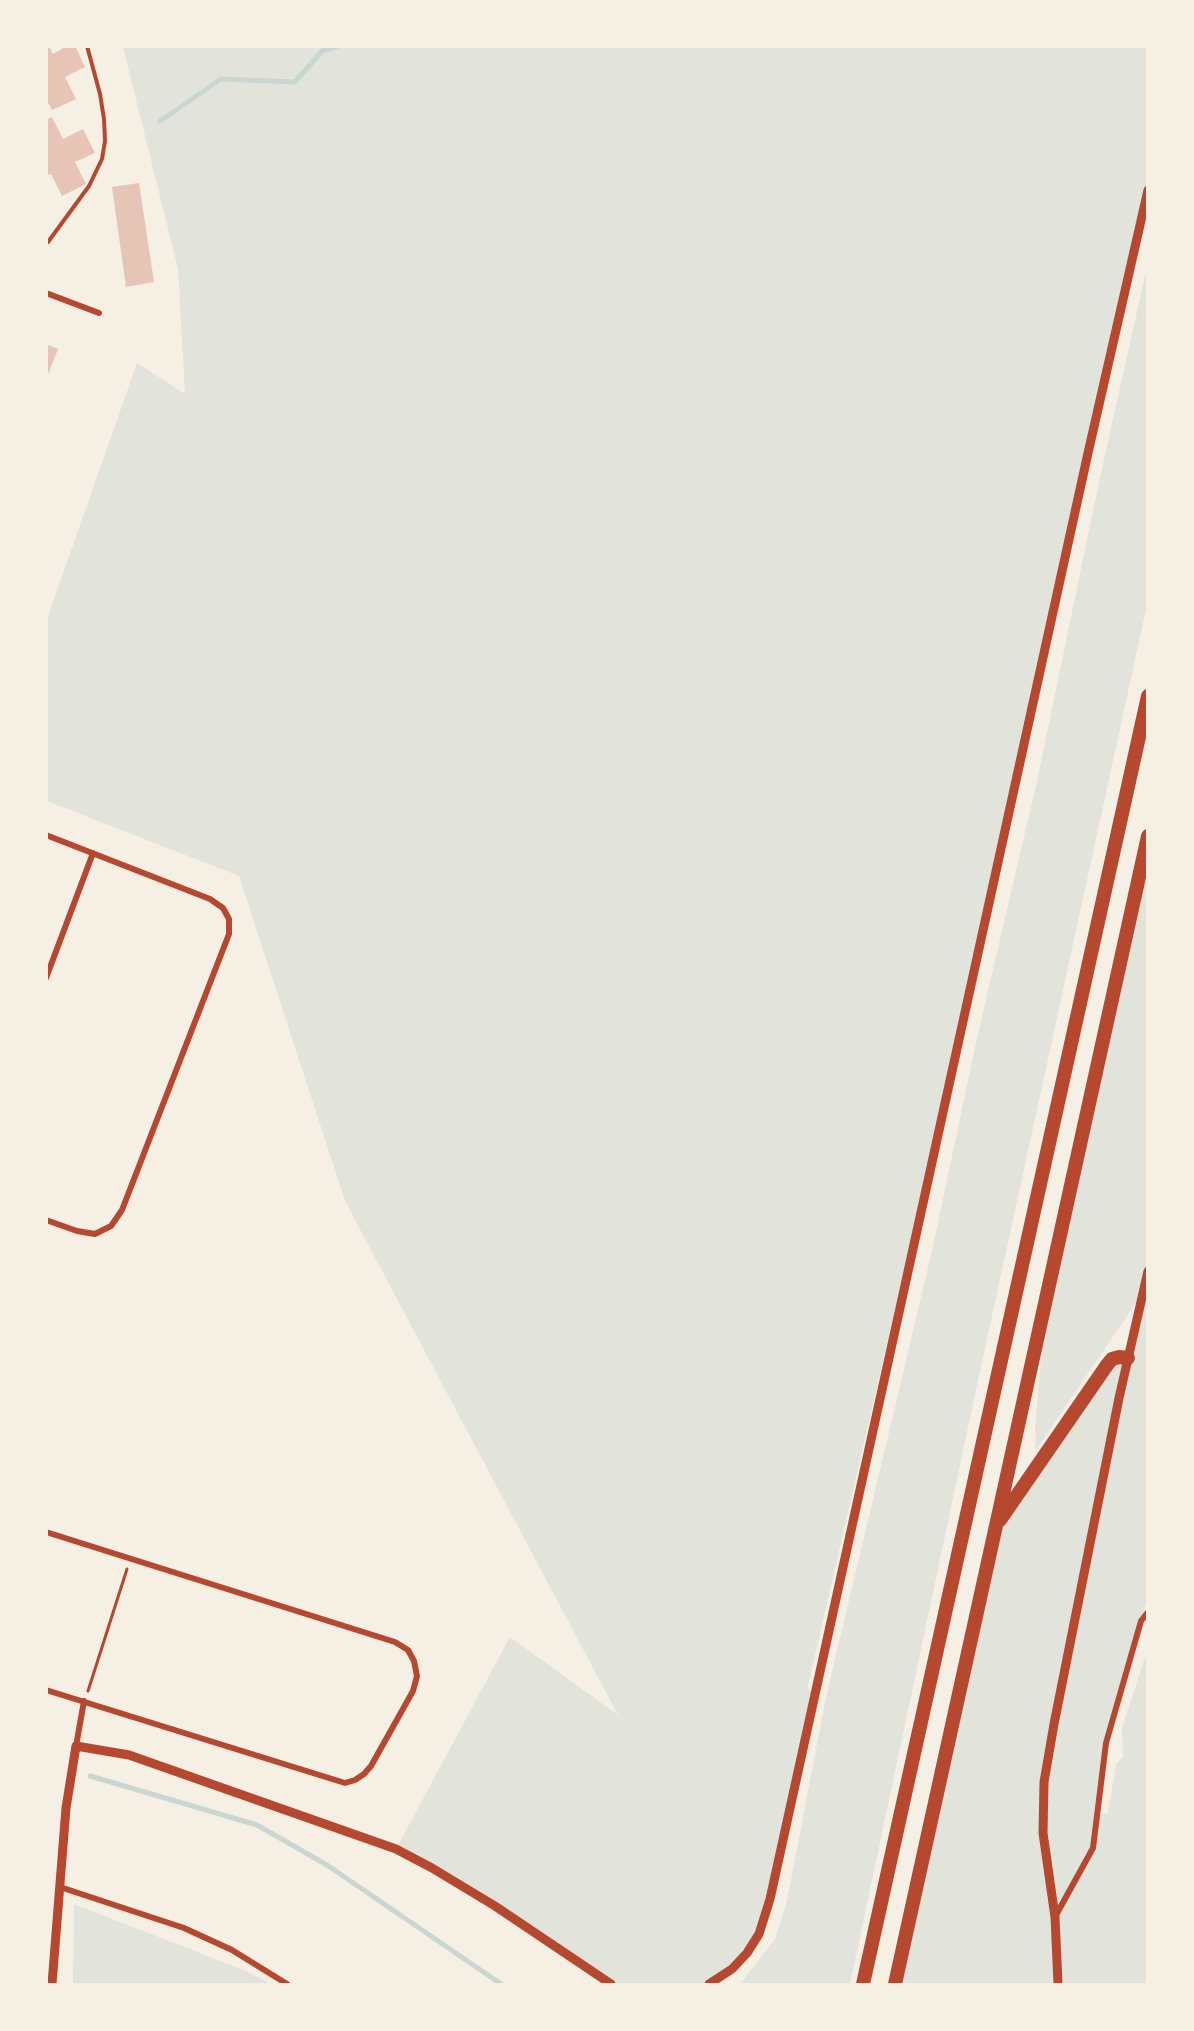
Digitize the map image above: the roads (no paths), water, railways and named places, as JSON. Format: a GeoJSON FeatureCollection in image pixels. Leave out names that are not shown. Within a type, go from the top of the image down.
{"type":"FeatureCollection","features":[{"type":"Feature","properties":{"kind":"highway"},"geometry":{"type":"LineString","coordinates":[[863,1984],[1148,696]]}},
{"type":"Feature","properties":{"kind":"highway"},"geometry":{"type":"LineString","coordinates":[[895,1984],[1148,836]]}},
{"type":"Feature","properties":{"kind":"highway"},"geometry":{"type":"LineString","coordinates":[[996,1527],[1107,1365],[1112,1359],[1128,1358]]}},
{"type":"Feature","properties":{"kind":"street"},"geometry":{"type":"LineString","coordinates":[[710,1984],[732,1969],[747,1953],[759,1934],[770,1899],[1148,190]]}},
{"type":"Feature","properties":{"kind":"street"},"geometry":{"type":"LineString","coordinates":[[46,293],[99,313]]}},
{"type":"Feature","properties":{"kind":"street"},"geometry":{"type":"LineString","coordinates":[[46,835],[210,899],[223,908],[229,919],[229,934],[122,1210],[111,1226],[95,1234],[77,1231],[46,1220]]}},
{"type":"Feature","properties":{"kind":"street"},"geometry":{"type":"LineString","coordinates":[[46,978],[93,853]]}},
{"type":"Feature","properties":{"kind":"street"},"geometry":{"type":"LineString","coordinates":[[1058,1984],[1055,1917],[1043,1833],[1044,1782],[1056,1712],[1128,1358],[1148,1271]]}},
{"type":"Feature","properties":{"kind":"street"},"geometry":{"type":"LineString","coordinates":[[46,1532],[395,1642],[408,1650],[414,1660],[417,1676],[413,1691],[378,1755],[364,1774],[345,1783],[46,1690]]}},
{"type":"Feature","properties":{"kind":"street"},"geometry":{"type":"LineString","coordinates":[[1055,1917],[1094,1848],[1106,1743],[1141,1621],[1148,1612]]}},
{"type":"Feature","properties":{"kind":"street"},"geometry":{"type":"LineString","coordinates":[[52,1984],[66,1808],[84,1701]]}},
{"type":"Feature","properties":{"kind":"street"},"geometry":{"type":"LineString","coordinates":[[76,1746],[129,1755],[396,1849],[495,1906],[611,1984]]}},
{"type":"Feature","properties":{"kind":"street"},"geometry":{"type":"LineString","coordinates":[[60,1887],[184,1928],[232,1950],[287,1984]]}},
{"type":"Feature","properties":{"kind":"lane"},"geometry":{"type":"LineString","coordinates":[[48,242],[89,186],[102,159],[105,141],[104,119],[87,46]]}},
{"type":"Feature","properties":{"kind":"waterway"},"geometry":{"type":"LineString","coordinates":[[160,121],[221,79],[295,82],[322,51],[338,46]]}},
{"type":"Feature","properties":{"kind":"waterway"},"geometry":{"type":"LineString","coordinates":[[90,1776],[257,1825],[327,1865],[501,1984]]}}]}
